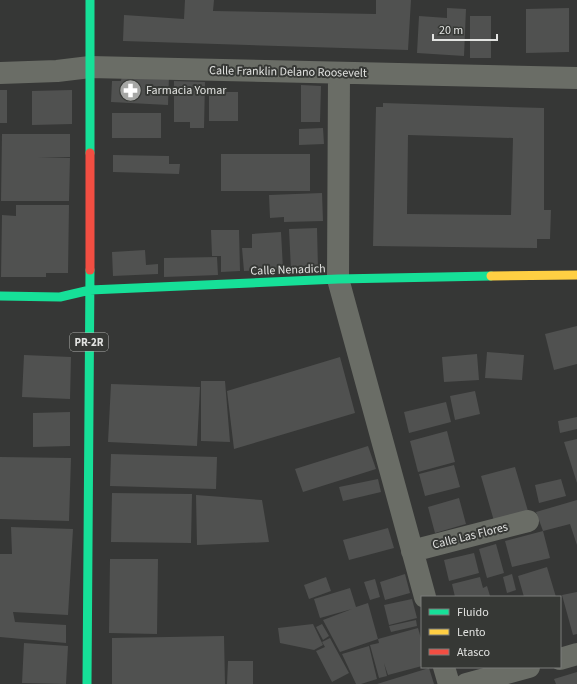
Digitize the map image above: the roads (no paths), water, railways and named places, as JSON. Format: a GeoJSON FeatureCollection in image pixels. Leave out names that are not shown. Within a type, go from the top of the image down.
{"type":"FeatureCollection","features":[{"type":"Feature","properties":{"kind":"main road","name":"PR-2R"},"geometry":{"type":"LineString","coordinates":[[87,684],[90,290],[90,0]]}},
{"type":"Feature","properties":{"kind":"main road","name":"Calle Nenadich"},"geometry":{"type":"LineString","coordinates":[[0,296],[60,297],[90,290],[338,279],[577,275]]}},
{"type":"Feature","properties":{"kind":"street","name":"Calle Franklin Delano Roosevelt"},"geometry":{"type":"LineString","coordinates":[[0,74],[90,67],[577,78]]}},
{"type":"Feature","properties":{"kind":"street"},"geometry":{"type":"LineString","coordinates":[[339,73],[338,279],[425,596]]}},
{"type":"Feature","properties":{"kind":"street","name":"Calle Las Flores"},"geometry":{"type":"LineString","coordinates":[[412,551],[528,521]]}},
{"type":"Feature","properties":{"kind":"street"},"geometry":{"type":"LineString","coordinates":[[561,658],[577,654]]}},
{"type":"Feature","properties":{"kind":"street"},"geometry":{"type":"LineString","coordinates":[[444,668],[449,684]]}},
{"type":"Feature","properties":{"kind":"street"},"geometry":{"type":"LineString","coordinates":[[466,684],[525,668]]}},
{"type":"Feature","properties":{"kind":"place","name":"Farmacia Yomar"},"geometry":{"type":"Point","coordinates":[131,90]}}]}
